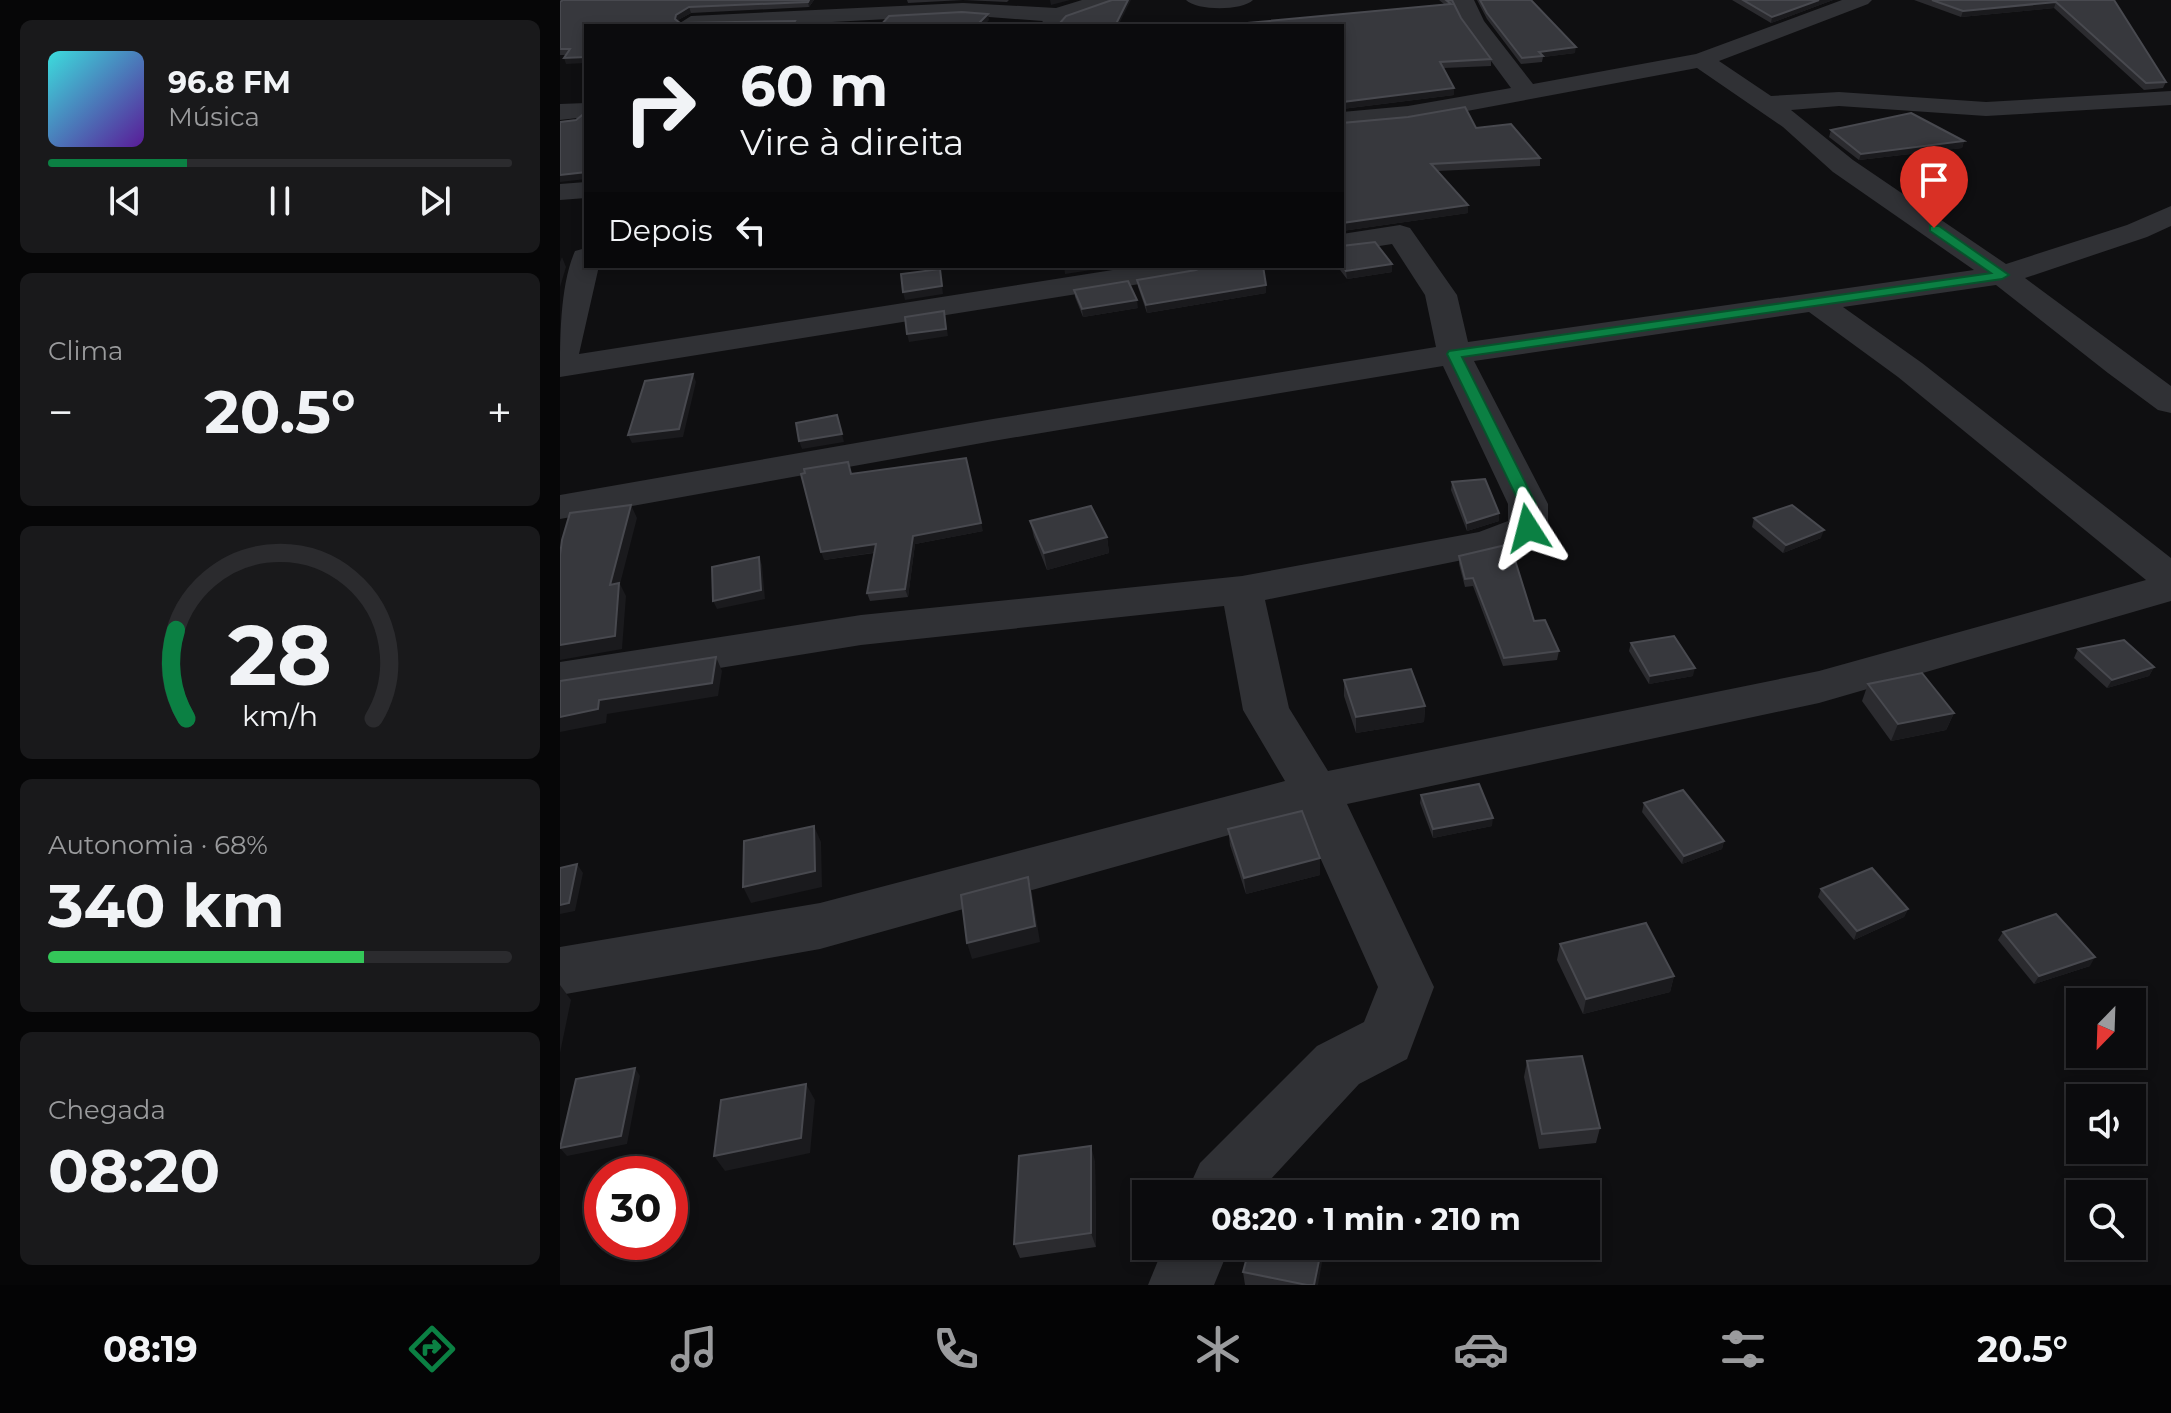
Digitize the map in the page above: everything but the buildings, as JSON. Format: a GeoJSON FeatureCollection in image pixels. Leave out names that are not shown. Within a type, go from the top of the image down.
{"type":"FeatureCollection","features":[{"type":"Feature","properties":{"kind":"street"},"geometry":{"type":"LineString","coordinates":[[688,24],[698,0]]}},
{"type":"Feature","properties":{"kind":"street"},"geometry":{"type":"LineString","coordinates":[[701,24],[969,4],[1054,21],[1104,0]]}},
{"type":"Feature","properties":{"kind":"street"},"geometry":{"type":"LineString","coordinates":[[1197,0],[1242,0]]}},
{"type":"Feature","properties":{"kind":"street"},"geometry":{"type":"LineString","coordinates":[[1463,0],[1474,23],[1527,92]]}},
{"type":"Feature","properties":{"kind":"street"},"geometry":{"type":"LineString","coordinates":[[1344,120],[1408,114],[1701,60],[1861,0]]}},
{"type":"Feature","properties":{"kind":"street"},"geometry":{"type":"LineString","coordinates":[[945,24],[969,4]]}},
{"type":"Feature","properties":{"kind":"street"},"geometry":{"type":"LineString","coordinates":[[1701,60],[1766,104],[1843,166],[2002,275],[2171,402]]}},
{"type":"Feature","properties":{"kind":"street"},"geometry":{"type":"LineString","coordinates":[[1766,104],[1839,99],[1986,109],[2171,98]]}},
{"type":"Feature","properties":{"kind":"street"},"geometry":{"type":"LineString","coordinates":[[560,112],[584,110]]}},
{"type":"Feature","properties":{"kind":"street"},"geometry":{"type":"LineString","coordinates":[[560,192],[584,190]]}},
{"type":"Feature","properties":{"kind":"street"},"geometry":{"type":"LineString","coordinates":[[560,507],[993,430],[1454,354],[2002,275],[2137,231],[2171,215]]}},
{"type":"Feature","properties":{"kind":"street"},"geometry":{"type":"LineString","coordinates":[[560,678],[861,630],[1242,590],[1488,543],[1528,528],[1528,504],[1454,354],[1441,295],[1400,234],[1344,243]]}},
{"type":"Feature","properties":{"kind":"street"},"geometry":{"type":"LineString","coordinates":[[560,258],[584,255]]}},
{"type":"Feature","properties":{"kind":"street"},"geometry":{"type":"LineString","coordinates":[[584,263],[560,365],[994,282],[1171,268]]}},
{"type":"Feature","properties":{"kind":"street"},"geometry":{"type":"LineString","coordinates":[[1815,302],[1910,370],[2171,579]]}},
{"type":"Feature","properties":{"kind":"street"},"geometry":{"type":"LineString","coordinates":[[560,971],[820,926],[1316,792],[1819,687],[2171,587]]}},
{"type":"Feature","properties":{"kind":"street"},"geometry":{"type":"LineString","coordinates":[[1227,1180],[1338,1065],[1386,1040],[1406,987],[1316,792],[1266,710],[1242,590]]}},
{"type":"Feature","properties":{"kind":"street"},"geometry":{"type":"LineString","coordinates":[[1181,1285],[1191,1260]]}},
{"type":"Feature","properties":{"kind":"route"},"geometry":{"type":"LineString","coordinates":[[1528,528],[1528,504],[1454,354],[2002,275],[1934,228]]}}]}
